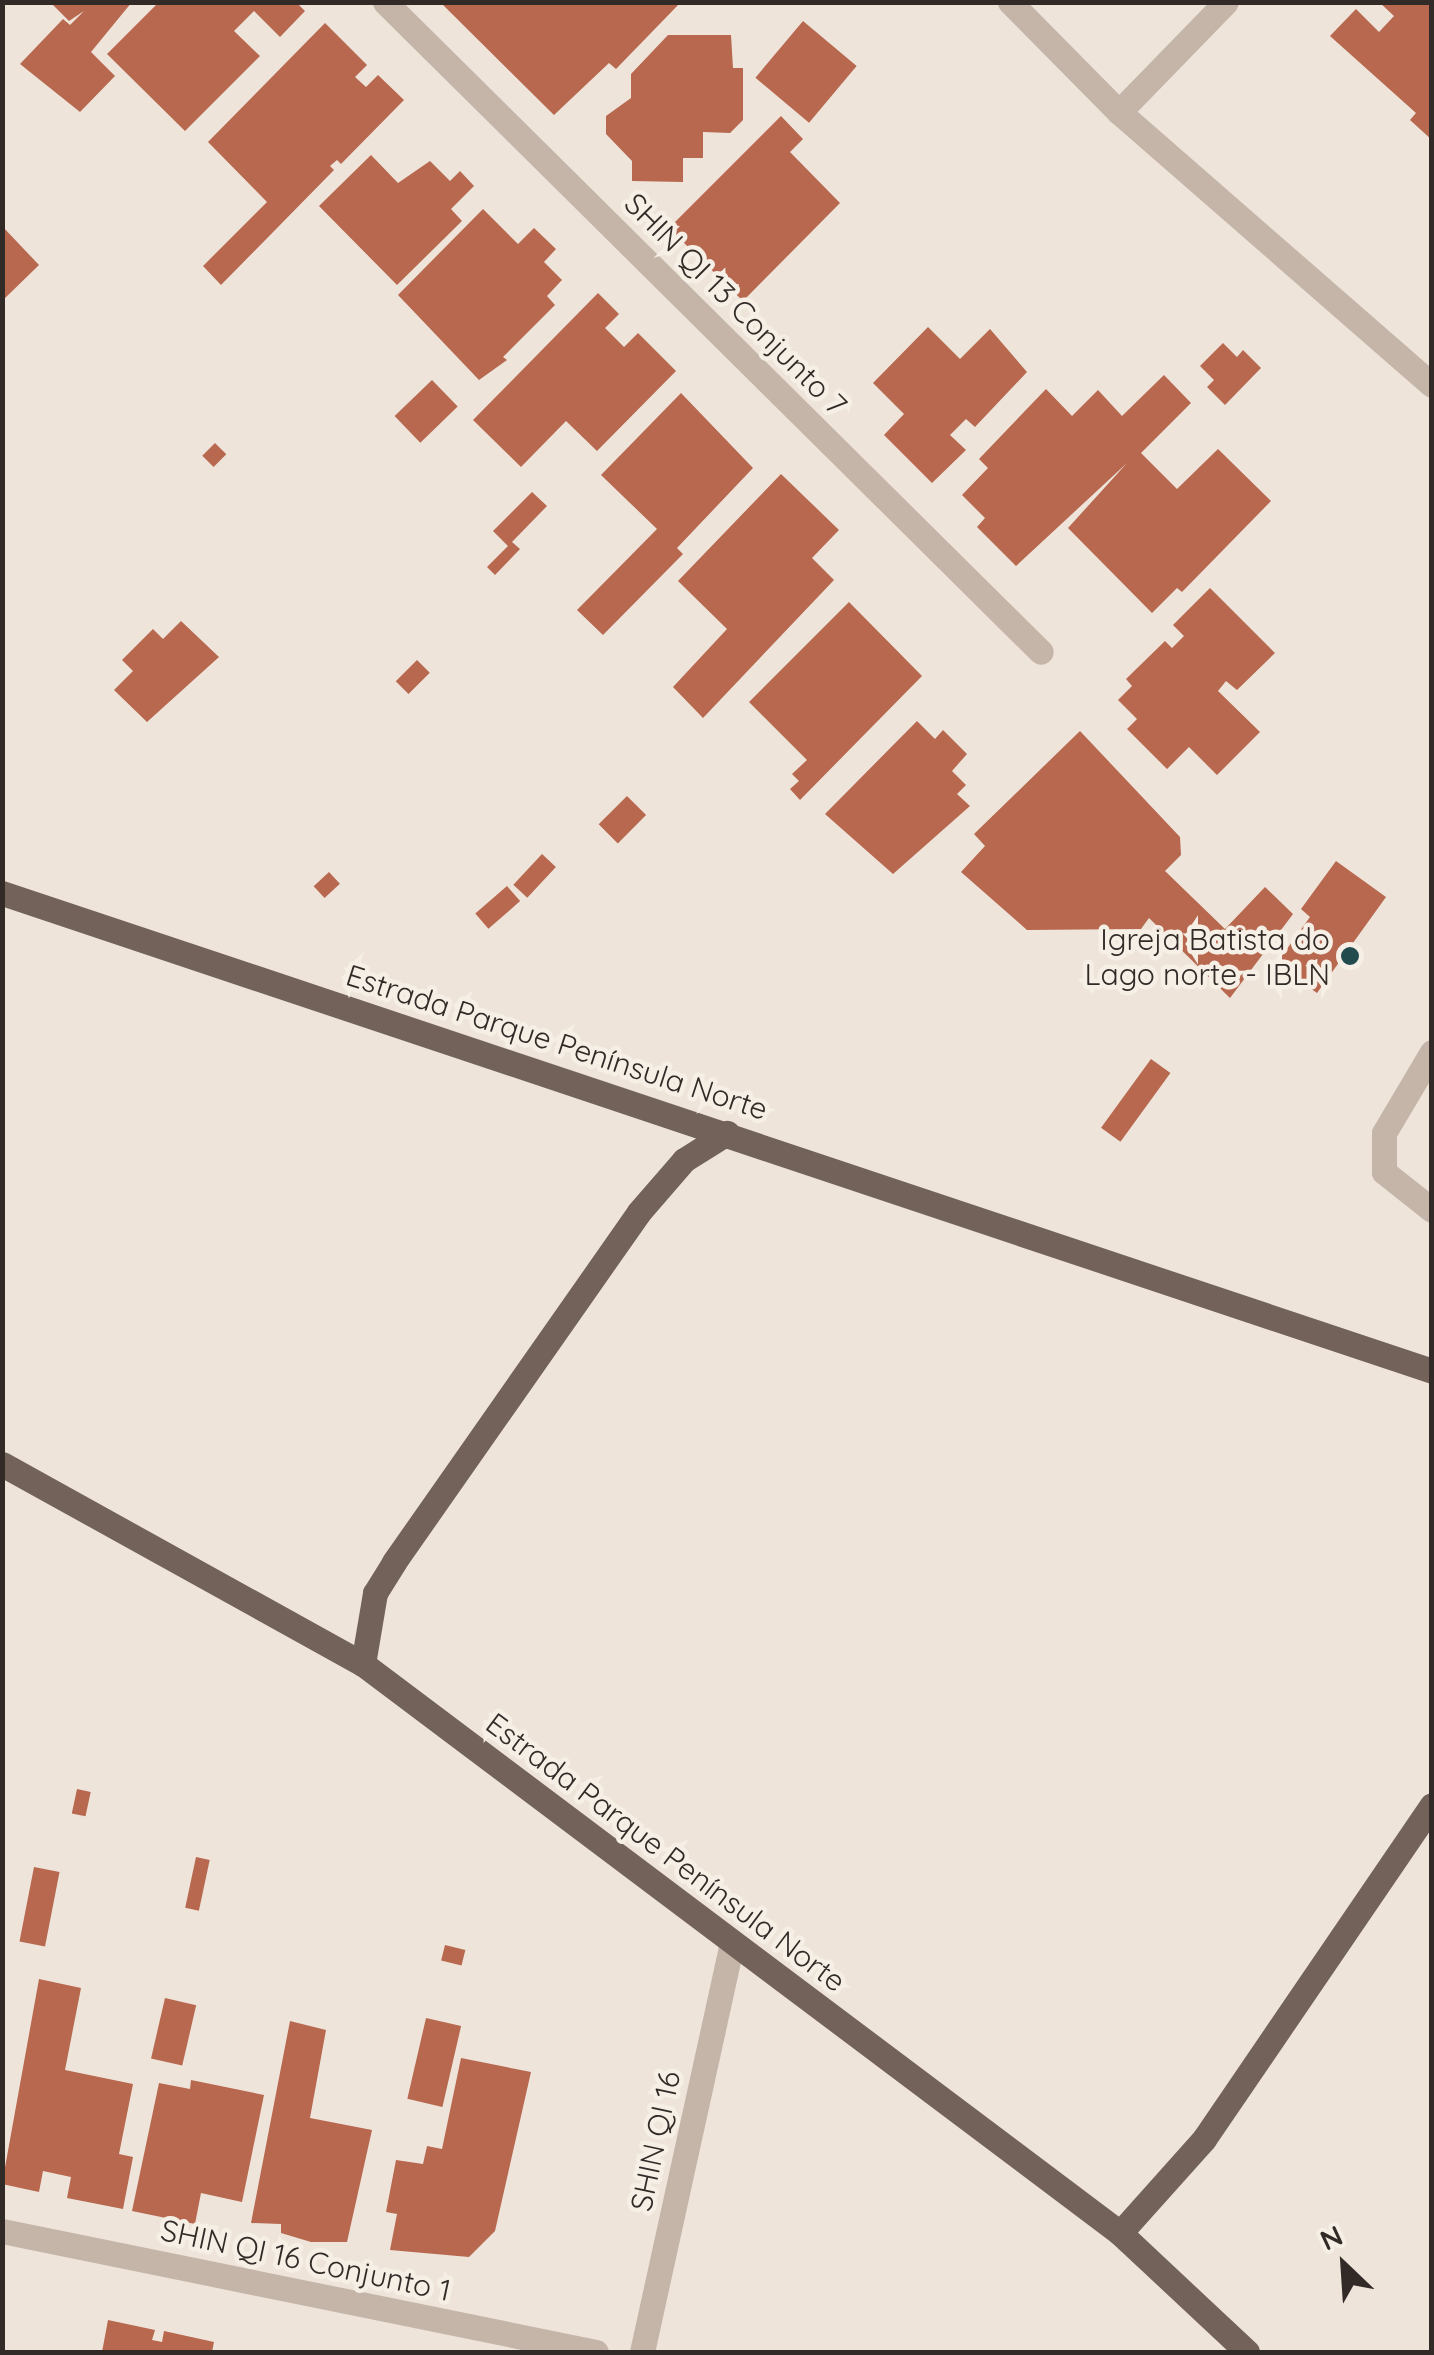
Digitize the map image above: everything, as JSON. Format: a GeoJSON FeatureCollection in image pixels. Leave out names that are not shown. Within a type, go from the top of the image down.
{"type":"FeatureCollection","features":[{"type":"Feature","properties":{"kind":"main road","name":"Estrada Parque Península Norte"},"geometry":{"type":"LineString","coordinates":[[2,894],[1432,1371]]}},
{"type":"Feature","properties":{"kind":"main road"},"geometry":{"type":"LineString","coordinates":[[364,1664],[375,1593],[394,1562],[638,1212],[684,1160],[727,1133]]}},
{"type":"Feature","properties":{"kind":"main road","name":"Estrada Parque Península Norte"},"geometry":{"type":"LineString","coordinates":[[2,1464],[364,1664],[1120,2233],[1247,2352]]}},
{"type":"Feature","properties":{"kind":"main road"},"geometry":{"type":"LineString","coordinates":[[1120,2233],[1204,2139],[1432,1805]]}},
{"type":"Feature","properties":{"kind":"street","name":"SHIN QI 13 Conjunto 7"},"geometry":{"type":"LineString","coordinates":[[385,2],[1040,652]]}},
{"type":"Feature","properties":{"kind":"street"},"geometry":{"type":"LineString","coordinates":[[1010,2],[1119,112],[1432,384]]}},
{"type":"Feature","properties":{"kind":"street"},"geometry":{"type":"LineString","coordinates":[[1119,112],[1226,2]]}},
{"type":"Feature","properties":{"kind":"street"},"geometry":{"type":"LineString","coordinates":[[1432,1052],[1384,1134],[1384,1172],[1432,1210]]}},
{"type":"Feature","properties":{"kind":"street","name":"SHIN QI 16"},"geometry":{"type":"LineString","coordinates":[[642,2352],[732,1943]]}},
{"type":"Feature","properties":{"kind":"street","name":"SHIN QI 16 Conjunto 1"},"geometry":{"type":"LineString","coordinates":[[2,2231],[596,2352]]}},
{"type":"Feature","properties":{"kind":"building"},"geometry":{"type":"Polygon","coordinates":[[[50,2],[132,2],[91,52],[115,76],[80,112],[20,64],[63,19],[70,25],[84,11],[69,21],[50,2]]]}},
{"type":"Feature","properties":{"kind":"building"},"geometry":{"type":"Polygon","coordinates":[[[159,2],[296,2],[305,11],[280,37],[254,11],[234,31],[260,56],[185,131],[107,54],[159,2]]]}},
{"type":"Feature","properties":{"kind":"building"},"geometry":{"type":"Polygon","coordinates":[[[440,2],[681,2],[616,69],[609,63],[554,115],[440,2]]]}},
{"type":"Feature","properties":{"kind":"building"},"geometry":{"type":"Polygon","coordinates":[[[1379,2],[1432,2],[1432,140],[1410,120],[1416,113],[1330,36],[1356,9],[1379,32],[1394,16],[1379,2]]]}},
{"type":"Feature","properties":{"kind":"building"},"geometry":{"type":"Polygon","coordinates":[[[803,21],[857,66],[809,123],[755,78],[803,21]]]}},
{"type":"Feature","properties":{"kind":"building"},"geometry":{"type":"Polygon","coordinates":[[[325,23],[367,65],[355,77],[366,87],[378,75],[404,100],[341,164],[337,160],[330,166],[334,170],[221,285],[203,266],[267,202],[208,142],[325,23]]]}},
{"type":"Feature","properties":{"kind":"building"},"geometry":{"type":"Polygon","coordinates":[[[668,35],[731,35],[733,68],[743,68],[743,120],[730,133],[703,132],[703,158],[683,158],[683,182],[632,181],[632,161],[606,134],[606,116],[631,98],[631,74],[668,35]]]}},
{"type":"Feature","properties":{"kind":"building"},"geometry":{"type":"Polygon","coordinates":[[[781,116],[803,139],[790,152],[840,203],[743,301],[669,228],[781,116]]]}},
{"type":"Feature","properties":{"kind":"building"},"geometry":{"type":"Polygon","coordinates":[[[371,155],[398,183],[430,161],[450,181],[460,171],[474,186],[451,209],[462,221],[397,285],[319,206],[371,155]]]}},
{"type":"Feature","properties":{"kind":"building"},"geometry":{"type":"Polygon","coordinates":[[[483,209],[518,244],[534,228],[556,249],[544,262],[562,280],[547,296],[555,305],[503,357],[507,360],[479,380],[398,295],[483,209]]]}},
{"type":"Feature","properties":{"kind":"building"},"geometry":{"type":"Polygon","coordinates":[[[2,226],[39,265],[2,301],[2,226]]]}},
{"type":"Feature","properties":{"kind":"building"},"geometry":{"type":"Polygon","coordinates":[[[598,293],[619,314],[605,328],[624,347],[638,333],[676,371],[597,451],[566,421],[521,467],[473,420],[598,293]]]}},
{"type":"Feature","properties":{"kind":"building"},"geometry":{"type":"Polygon","coordinates":[[[928,327],[960,359],[990,329],[1027,372],[975,427],[966,419],[950,435],[966,450],[932,483],[884,435],[904,414],[873,383],[928,327]]]}},
{"type":"Feature","properties":{"kind":"building"},"geometry":{"type":"Polygon","coordinates":[[[1223,343],[1237,357],[1243,350],[1261,368],[1225,405],[1207,387],[1214,380],[1200,366],[1223,343]]]}},
{"type":"Feature","properties":{"kind":"building"},"geometry":{"type":"Polygon","coordinates":[[[1164,375],[1191,403],[1141,453],[1177,489],[1218,449],[1271,501],[1182,592],[1177,588],[1152,613],[1068,528],[1127,463],[1016,566],[977,527],[985,518],[962,495],[988,468],[979,459],[1046,389],[1072,416],[1098,390],[1122,416],[1164,375]]]}},
{"type":"Feature","properties":{"kind":"building"},"geometry":{"type":"Polygon","coordinates":[[[432,380],[458,407],[420,443],[395,416],[432,380]]]}},
{"type":"Feature","properties":{"kind":"building"},"geometry":{"type":"Polygon","coordinates":[[[681,393],[753,468],[677,548],[683,554],[603,635],[577,610],[657,529],[601,475],[681,393]]]}},
{"type":"Feature","properties":{"kind":"building"},"geometry":{"type":"Polygon","coordinates":[[[215,443],[226,454],[214,467],[202,456],[215,443]]]}},
{"type":"Feature","properties":{"kind":"building"},"geometry":{"type":"Polygon","coordinates":[[[781,474],[839,530],[812,558],[834,580],[703,718],[673,687],[727,629],[678,581],[781,474]]]}},
{"type":"Feature","properties":{"kind":"building"},"geometry":{"type":"Polygon","coordinates":[[[532,492],[547,506],[512,542],[520,549],[495,575],[487,567],[508,546],[493,531],[532,492]]]}},
{"type":"Feature","properties":{"kind":"building"},"geometry":{"type":"Polygon","coordinates":[[[1210,588],[1275,653],[1237,690],[1226,681],[1218,691],[1260,732],[1217,775],[1189,747],[1167,769],[1127,729],[1137,719],[1118,700],[1132,686],[1126,679],[1165,641],[1172,648],[1184,636],[1173,625],[1210,588]]]}},
{"type":"Feature","properties":{"kind":"building"},"geometry":{"type":"Polygon","coordinates":[[[849,602],[922,676],[800,800],[790,789],[799,781],[792,774],[807,760],[749,702],[849,602]]]}},
{"type":"Feature","properties":{"kind":"building"},"geometry":{"type":"Polygon","coordinates":[[[181,621],[219,657],[147,722],[114,690],[133,671],[122,660],[153,629],[163,639],[181,621]]]}},
{"type":"Feature","properties":{"kind":"building"},"geometry":{"type":"Polygon","coordinates":[[[417,660],[430,673],[409,694],[396,681],[417,660]]]}},
{"type":"Feature","properties":{"kind":"building"},"geometry":{"type":"Polygon","coordinates":[[[917,721],[935,739],[943,730],[967,754],[952,771],[966,785],[957,794],[970,806],[893,874],[825,814],[917,721]]]}},
{"type":"Feature","properties":{"kind":"building"},"geometry":{"type":"Polygon","coordinates":[[[1080,731],[1180,837],[1181,855],[1165,871],[1225,929],[1265,887],[1293,914],[1230,998],[1149,918],[1141,929],[1027,930],[961,872],[985,846],[974,834],[1080,731]]]}},
{"type":"Feature","properties":{"kind":"building"},"geometry":{"type":"Polygon","coordinates":[[[627,796],[646,815],[618,843],[599,824],[627,796]]]}},
{"type":"Feature","properties":{"kind":"building"},"geometry":{"type":"Polygon","coordinates":[[[542,854],[556,867],[527,898],[513,885],[542,854]]]}},
{"type":"Feature","properties":{"kind":"building"},"geometry":{"type":"Polygon","coordinates":[[[1336,861],[1386,897],[1317,993],[1276,964],[1310,917],[1301,909],[1336,861]]]}},
{"type":"Feature","properties":{"kind":"building"},"geometry":{"type":"Polygon","coordinates":[[[329,872],[340,884],[325,898],[314,886],[329,872]]]}},
{"type":"Feature","properties":{"kind":"building"},"geometry":{"type":"Polygon","coordinates":[[[507,886],[520,901],[488,929],[475,914],[507,886]]]}},
{"type":"Feature","properties":{"kind":"building"},"geometry":{"type":"Polygon","coordinates":[[[1151,1059],[1170,1073],[1120,1142],[1101,1128],[1151,1059]]]}},
{"type":"Feature","properties":{"kind":"building"},"geometry":{"type":"Polygon","coordinates":[[[77,1789],[91,1792],[85,1816],[72,1813],[77,1789]]]}},
{"type":"Feature","properties":{"kind":"building"},"geometry":{"type":"Polygon","coordinates":[[[196,1857],[210,1860],[199,1911],[185,1908],[196,1857]]]}},
{"type":"Feature","properties":{"kind":"building"},"geometry":{"type":"Polygon","coordinates":[[[34,1867],[60,1872],[45,1947],[19,1942],[34,1867]]]}},
{"type":"Feature","properties":{"kind":"building"},"geometry":{"type":"Polygon","coordinates":[[[445,1945],[465,1950],[462,1966],[441,1961],[445,1945]]]}},
{"type":"Feature","properties":{"kind":"building"},"geometry":{"type":"Polygon","coordinates":[[[39,1979],[81,1988],[65,2070],[133,2084],[119,2154],[133,2157],[123,2209],[67,2198],[71,2177],[43,2171],[39,2192],[2,2184],[39,1979]]]}},
{"type":"Feature","properties":{"kind":"building"},"geometry":{"type":"Polygon","coordinates":[[[165,1998],[196,2005],[182,2066],[151,2058],[165,1998]]]}},
{"type":"Feature","properties":{"kind":"building"},"geometry":{"type":"Polygon","coordinates":[[[426,2018],[461,2026],[442,2107],[407,2099],[426,2018]]]}},
{"type":"Feature","properties":{"kind":"building"},"geometry":{"type":"Polygon","coordinates":[[[290,2021],[326,2030],[310,2118],[372,2130],[347,2242],[311,2242],[281,2233],[281,2224],[251,2223],[290,2021]]]}},
{"type":"Feature","properties":{"kind":"building"},"geometry":{"type":"Polygon","coordinates":[[[461,2058],[531,2072],[495,2231],[469,2257],[390,2250],[397,2214],[386,2212],[396,2160],[423,2164],[427,2146],[442,2149],[461,2058]]]}},
{"type":"Feature","properties":{"kind":"building"},"geometry":{"type":"Polygon","coordinates":[[[191,2080],[264,2095],[242,2202],[201,2193],[195,2224],[132,2211],[159,2083],[190,2089],[191,2080]]]}},
{"type":"Feature","properties":{"kind":"building"},"geometry":{"type":"Polygon","coordinates":[[[108,2320],[155,2330],[152,2340],[162,2342],[164,2331],[214,2342],[212,2352],[102,2352],[108,2320]]]}},
{"type":"Feature","properties":{"kind":"place","name":"Igreja Batista do Lago norte - IBLN"},"geometry":{"type":"Point","coordinates":[1350,956]}}]}
